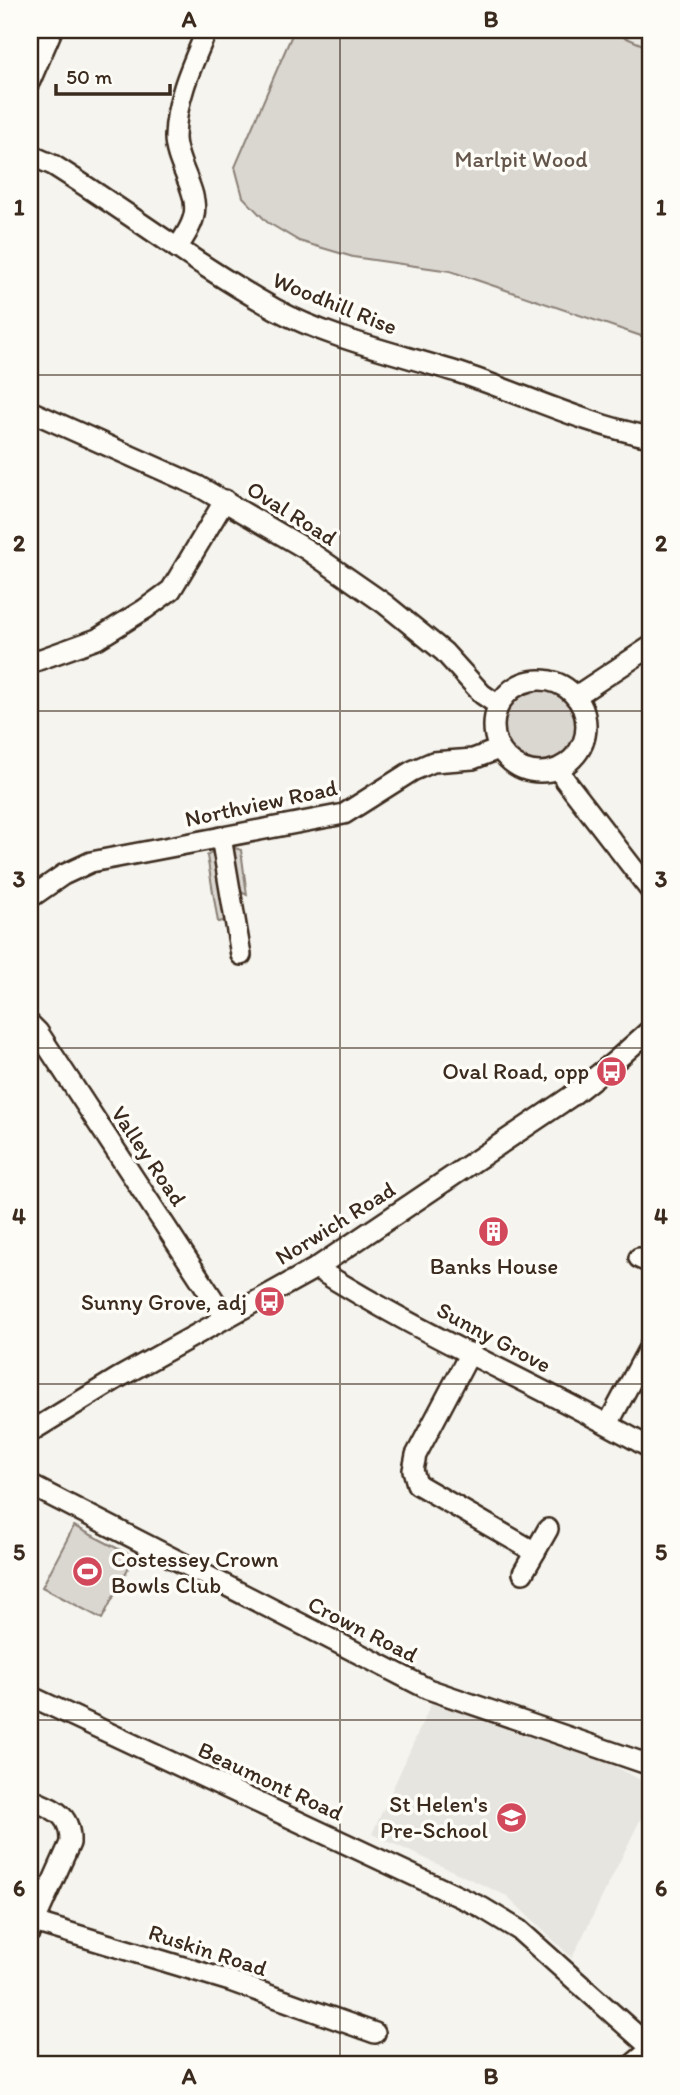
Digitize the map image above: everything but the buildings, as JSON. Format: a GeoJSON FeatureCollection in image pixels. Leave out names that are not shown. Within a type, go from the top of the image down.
{"type":"FeatureCollection","features":[{"type":"Feature","properties":{"kind":"street"},"geometry":{"type":"LineString","coordinates":[[30,81],[52,30]]}},
{"type":"Feature","properties":{"kind":"street"},"geometry":{"type":"LineString","coordinates":[[177,248],[194,216],[195,204],[181,167],[175,141],[177,112],[187,77],[207,30]]}},
{"type":"Feature","properties":{"kind":"street","name":"Woodhill Rise"},"geometry":{"type":"LineString","coordinates":[[30,155],[53,164],[177,248],[277,310],[343,338],[460,373],[613,428],[650,437]]}},
{"type":"Feature","properties":{"kind":"street","name":"Oval Road"},"geometry":{"type":"LineString","coordinates":[[30,411],[225,500],[306,549],[385,604],[444,652],[482,694],[498,705]]}},
{"type":"Feature","properties":{"kind":"street"},"geometry":{"type":"LineString","coordinates":[[30,663],[97,639],[145,610],[171,590],[225,500]]}},
{"type":"Feature","properties":{"kind":"street"},"geometry":{"type":"LineString","coordinates":[[576,696],[650,647]]}},
{"type":"Feature","properties":{"kind":"street"},"geometry":{"type":"LineString","coordinates":[[534,680],[564,686],[576,696],[584,711],[587,727],[583,744],[574,758],[560,769],[542,773],[523,770],[507,759],[499,749],[494,730],[498,705],[506,694],[519,685],[534,680]]}},
{"type":"Feature","properties":{"kind":"street","name":"Northview Road"},"geometry":{"type":"LineString","coordinates":[[30,898],[63,875],[91,862],[344,814],[412,771],[433,762],[473,759],[499,749]]}},
{"type":"Feature","properties":{"kind":"street"},"geometry":{"type":"LineString","coordinates":[[560,769],[565,780],[650,891]]}},
{"type":"Feature","properties":{"kind":"street"},"geometry":{"type":"LineString","coordinates":[[221,837],[241,955]]}},
{"type":"Feature","properties":{"kind":"street","name":"Valley Road"},"geometry":{"type":"LineString","coordinates":[[30,1024],[38,1032],[225,1317]]}},
{"type":"Feature","properties":{"kind":"street","name":"Norwich Road"},"geometry":{"type":"LineString","coordinates":[[30,1432],[225,1317],[316,1268],[569,1097],[614,1063],[650,1030]]}},
{"type":"Feature","properties":{"kind":"street","name":"Sunny Grove"},"geometry":{"type":"LineString","coordinates":[[316,1268],[650,1448]]}},
{"type":"Feature","properties":{"kind":"street"},"geometry":{"type":"LineString","coordinates":[[608,1424],[650,1346]]}},
{"type":"Feature","properties":{"kind":"street"},"geometry":{"type":"LineString","coordinates":[[470,1353],[416,1455],[413,1470],[417,1484],[535,1552]]}},
{"type":"Feature","properties":{"kind":"street","name":"Crown Road"},"geometry":{"type":"LineString","coordinates":[[30,1485],[428,1689],[650,1765]]}},
{"type":"Feature","properties":{"kind":"street"},"geometry":{"type":"LineString","coordinates":[[523,1573],[548,1529]]}},
{"type":"Feature","properties":{"kind":"street","name":"Beaumont Road"},"geometry":{"type":"LineString","coordinates":[[30,1696],[481,1907],[519,1930],[650,2049]]}},
{"type":"Feature","properties":{"kind":"street"},"geometry":{"type":"LineString","coordinates":[[30,1799],[67,1820],[70,1833],[70,1843],[32,1927]]}},
{"type":"Feature","properties":{"kind":"street","name":"Ruskin Road"},"geometry":{"type":"LineString","coordinates":[[32,1927],[230,1981],[375,2033]]}},
{"type":"Feature","properties":{"kind":"street"},"geometry":{"type":"LineString","coordinates":[[632,2065],[650,2049]]}},
{"type":"Feature","properties":{"kind":"shaded area"},"geometry":{"type":"Polygon","coordinates":[[[608,30],[650,30],[650,48],[635,43],[608,30]]]}},
{"type":"Feature","properties":{"kind":"shaded area","name":"St Helen's Pre-School"},"geometry":{"type":"Polygon","coordinates":[[[432,1702],[607,1762],[650,1785],[650,1800],[572,1958],[507,1896],[372,1834],[432,1702]]]}},
{"type":"Feature","properties":{"kind":"green space","name":"Marlpit Wood"},"geometry":{"type":"Polygon","coordinates":[[[294,30],[608,30],[650,48],[650,339],[450,271],[353,257],[299,241],[267,222],[243,197],[235,167],[294,30]]]}},
{"type":"Feature","properties":{"kind":"green space"},"geometry":{"type":"Polygon","coordinates":[[[532,687],[548,687],[562,693],[573,704],[579,718],[579,734],[573,748],[562,759],[548,765],[532,765],[518,759],[507,748],[501,734],[501,718],[507,704],[518,693],[532,687]]]}},
{"type":"Feature","properties":{"kind":"green space"},"geometry":{"type":"Polygon","coordinates":[[[235,848],[241,850],[247,895],[235,889],[232,852],[235,848]]]}},
{"type":"Feature","properties":{"kind":"green space"},"geometry":{"type":"Polygon","coordinates":[[[213,851],[217,855],[229,920],[218,922],[207,856],[213,851]]]}},
{"type":"Feature","properties":{"kind":"green space","name":"Costessey Crown Bowls Club"},"geometry":{"type":"Polygon","coordinates":[[[74,1526],[134,1557],[102,1619],[42,1587],[74,1526]]]}},
{"type":"Feature","properties":{"kind":"place","name":"Oval Road, opp"},"geometry":{"type":"Point","coordinates":[612,1071]}},
{"type":"Feature","properties":{"kind":"place","name":"Banks House"},"geometry":{"type":"Point","coordinates":[494,1232]}},
{"type":"Feature","properties":{"kind":"place","name":"Sunny Grove, adj"},"geometry":{"type":"Point","coordinates":[270,1302]}},
{"type":"Feature","properties":{"kind":"place","name":"Costessey Crown Bowls Club"},"geometry":{"type":"Point","coordinates":[88,1572]}},
{"type":"Feature","properties":{"kind":"place","name":"St Helen's Pre-School"},"geometry":{"type":"Point","coordinates":[511,1817]}}]}
